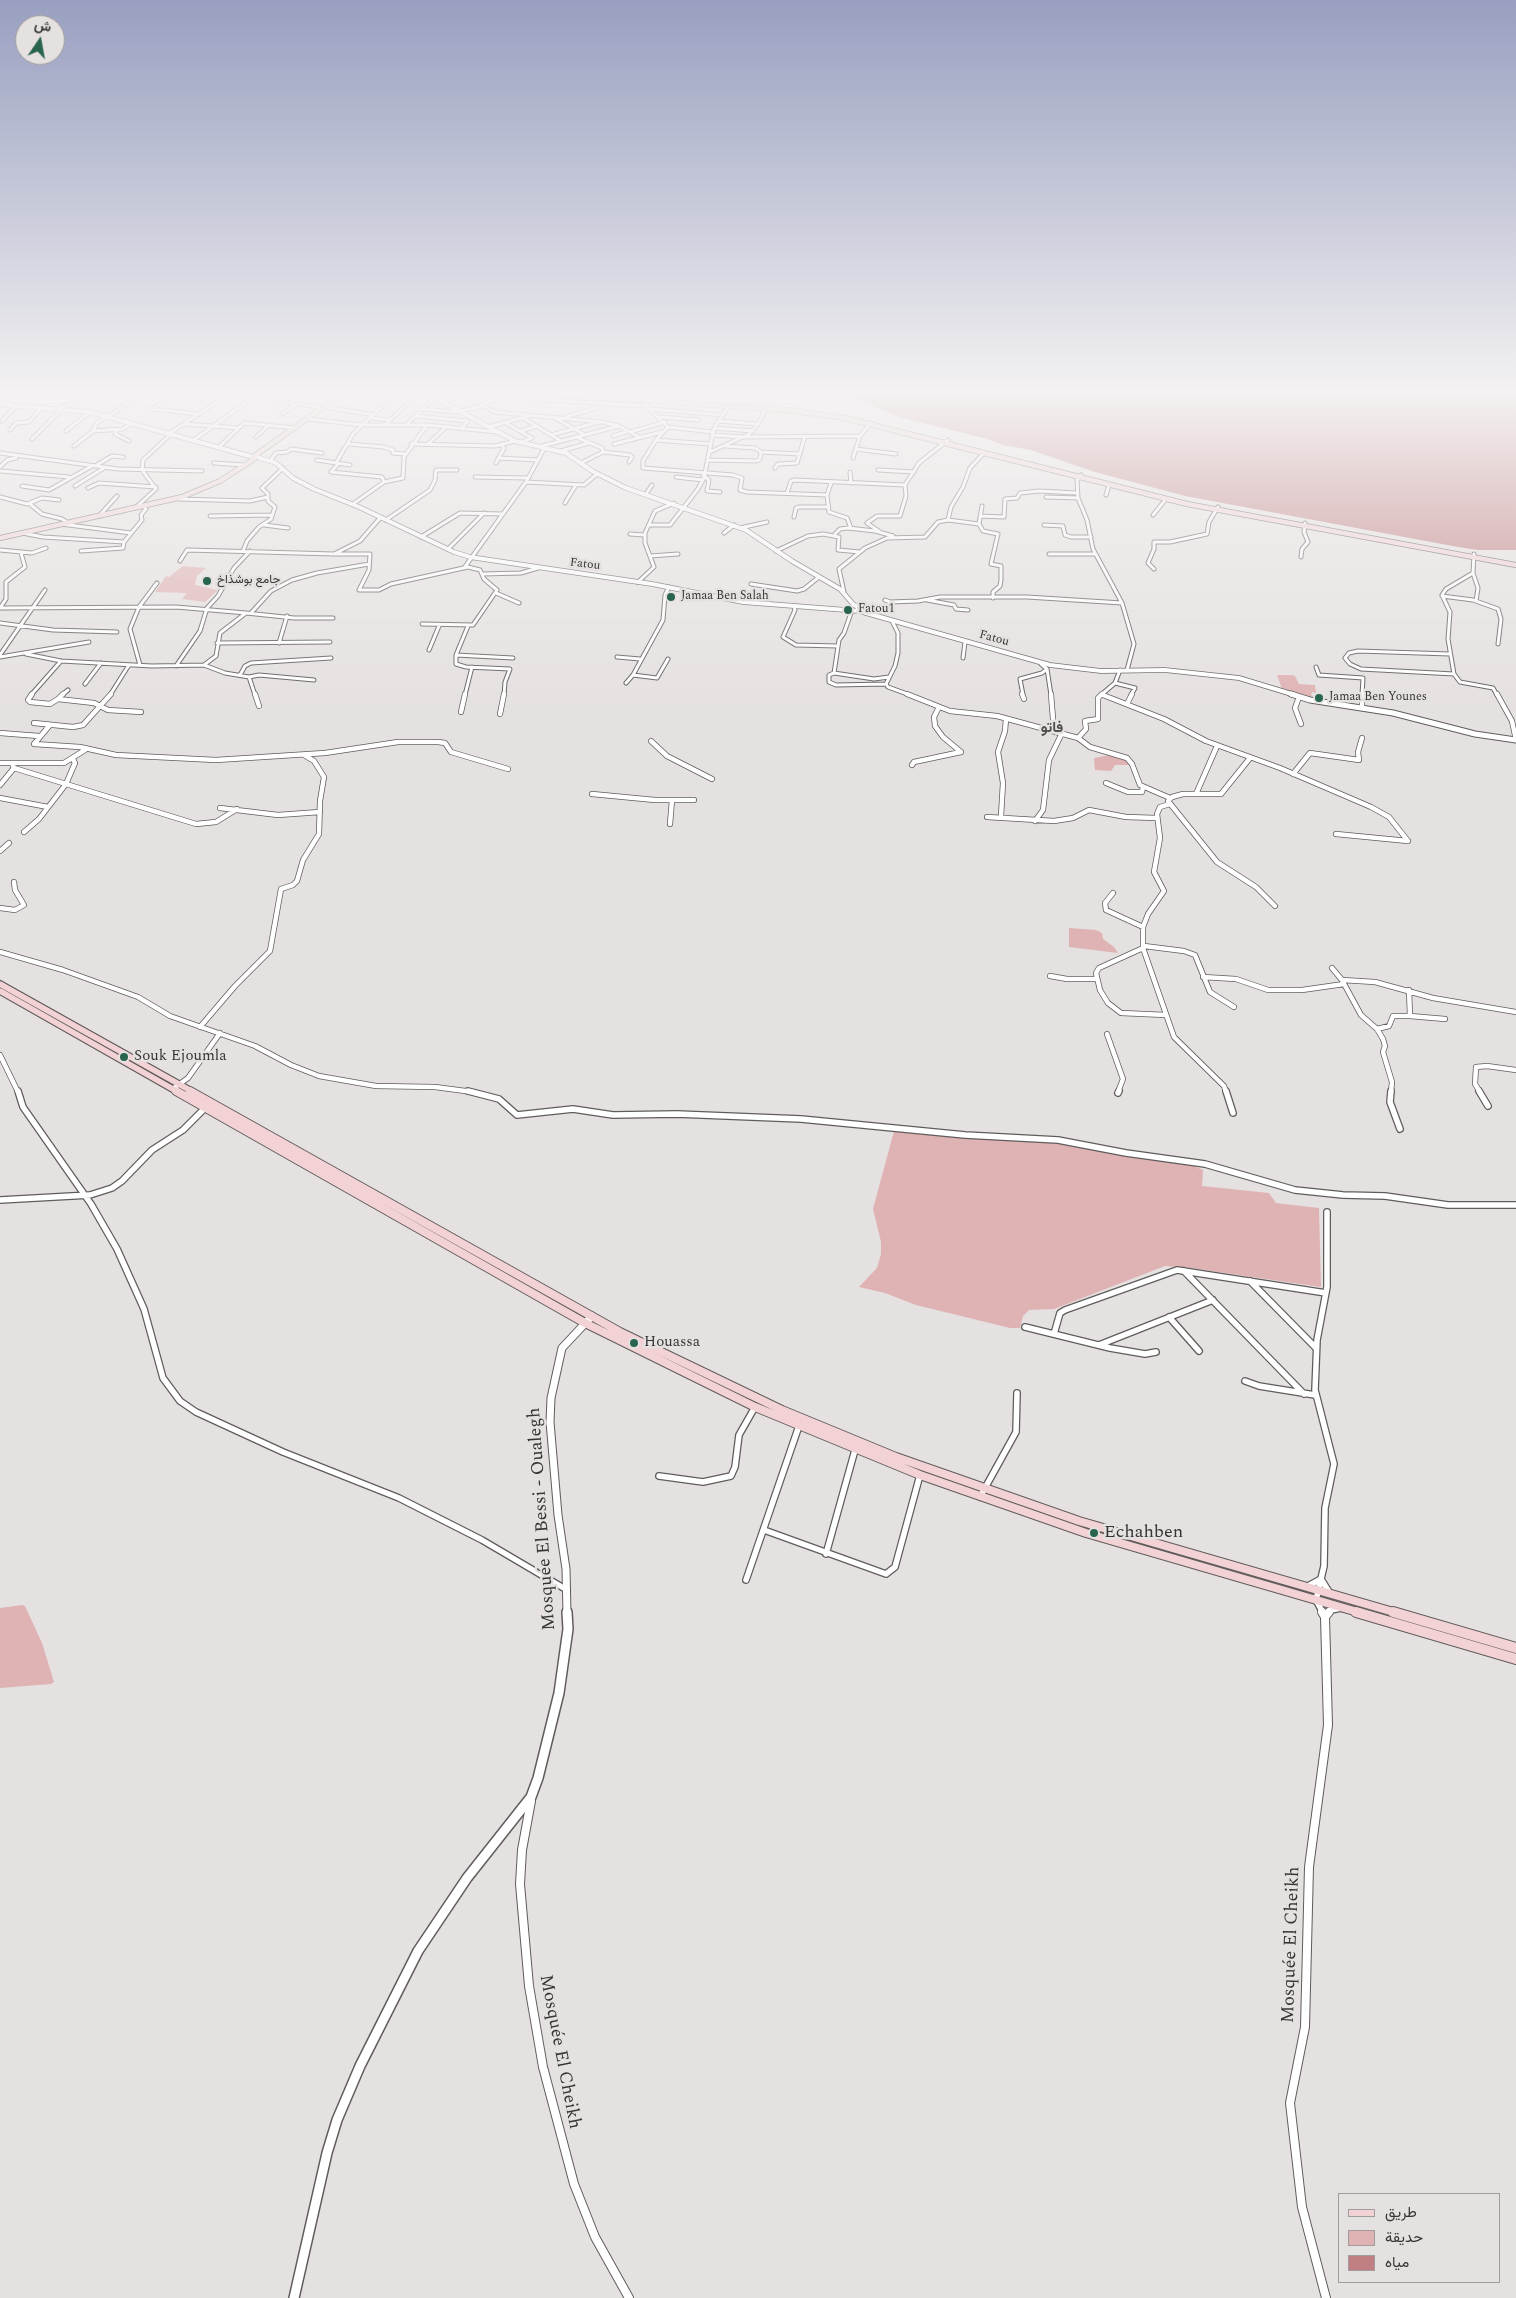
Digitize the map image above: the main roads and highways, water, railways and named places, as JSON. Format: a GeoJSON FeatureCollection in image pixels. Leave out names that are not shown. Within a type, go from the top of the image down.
{"type":"FeatureCollection","features":[{"type":"Feature","properties":{"kind":"main road"},"geometry":{"type":"LineString","coordinates":[[0,538],[170,500]]}},
{"type":"Feature","properties":{"kind":"main road"},"geometry":{"type":"LineString","coordinates":[[1173,500],[1516,563]]}},
{"type":"Feature","properties":{"kind":"main road"},"geometry":{"type":"LineString","coordinates":[[1184,500],[1217,508]]}},
{"type":"Feature","properties":{"kind":"main road"},"geometry":{"type":"LineString","coordinates":[[0,984],[30,1004],[354,1186],[585,1323],[755,1407],[800,1422],[982,1493],[1117,1542],[1516,1659]]}},
{"type":"Feature","properties":{"kind":"main road"},"geometry":{"type":"LineString","coordinates":[[0,991],[30,1004]]}},
{"type":"Feature","properties":{"kind":"main road"},"geometry":{"type":"LineString","coordinates":[[178,1086],[207,1106],[258,1131]]}},
{"type":"Feature","properties":{"kind":"main road"},"geometry":{"type":"LineString","coordinates":[[354,1186],[592,1316],[855,1450],[920,1475],[1516,1648]]}},
{"type":"Feature","properties":{"kind":"main road"},"geometry":{"type":"LineString","coordinates":[[1117,1542],[1120,1533]]}},
{"type":"Feature","properties":{"kind":"water"},"geometry":{"type":"Polygon","coordinates":[[[1208,500],[1516,500],[1516,550],[1478,550],[1208,500]]]}},
{"type":"Feature","properties":{"kind":"place","name":"جامع بوشذاخ"},"geometry":{"type":"Point","coordinates":[207,581]}},
{"type":"Feature","properties":{"kind":"place","name":"Jamaa Ben Salah"},"geometry":{"type":"Point","coordinates":[671,597]}},
{"type":"Feature","properties":{"kind":"place","name":"Fatou1"},"geometry":{"type":"Point","coordinates":[848,610]}},
{"type":"Feature","properties":{"kind":"place","name":"Jamaa Ben Younes"},"geometry":{"type":"Point","coordinates":[1319,698]}},
{"type":"Feature","properties":{"kind":"place","name":"Souk Ejoumla"},"geometry":{"type":"Point","coordinates":[124,1057]}},
{"type":"Feature","properties":{"kind":"place","name":"Houassa"},"geometry":{"type":"Point","coordinates":[634,1343]}},
{"type":"Feature","properties":{"kind":"place","name":"Echahben"},"geometry":{"type":"Point","coordinates":[1094,1533]}},
{"type":"Feature","properties":{"kind":"district","name":"فاتو"},"geometry":{"type":"Point","coordinates":[1052,729]}}]}
